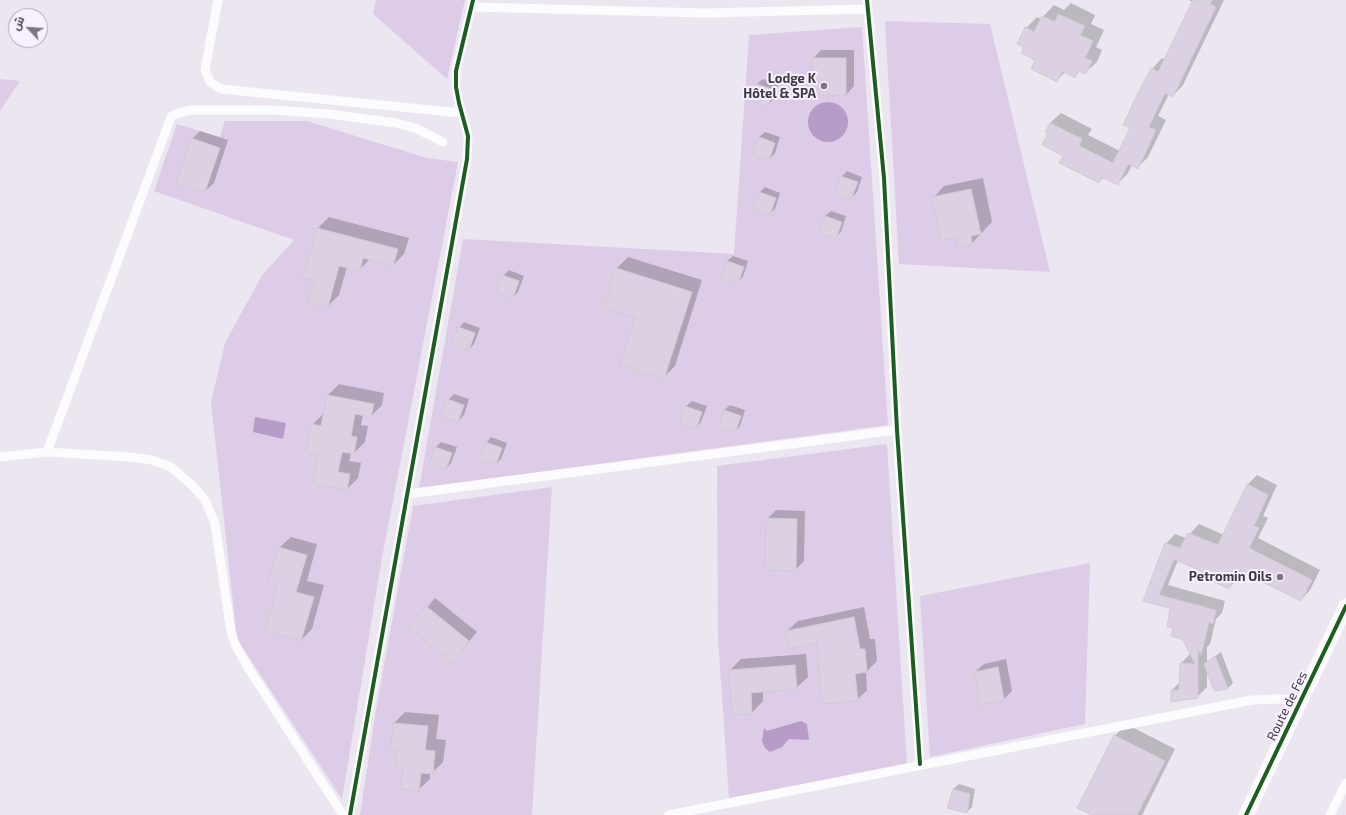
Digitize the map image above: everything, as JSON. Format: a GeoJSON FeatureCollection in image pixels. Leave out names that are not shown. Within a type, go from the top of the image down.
{"type":"FeatureCollection","features":[{"type":"Feature","properties":{"kind":"main road","name":"Route de Fes"},"geometry":{"type":"LineString","coordinates":[[1246,815],[1301,701],[1341,625],[1346,606]]}},
{"type":"Feature","properties":{"kind":"street"},"geometry":{"type":"LineString","coordinates":[[218,0],[205,70],[210,82],[221,90],[461,113]]}},
{"type":"Feature","properties":{"kind":"street"},"geometry":{"type":"LineString","coordinates":[[350,815],[467,159],[468,136],[461,113],[456,87],[456,71],[472,4],[706,13],[867,5],[884,178],[897,430],[920,764]]}},
{"type":"Feature","properties":{"kind":"street"},"geometry":{"type":"LineString","coordinates":[[47,452],[171,117],[178,113],[191,110],[275,110],[329,114],[415,128],[443,142]]}},
{"type":"Feature","properties":{"kind":"street"},"geometry":{"type":"LineString","coordinates":[[408,494],[897,430]]}},
{"type":"Feature","properties":{"kind":"street"},"geometry":{"type":"LineString","coordinates":[[0,458],[47,452],[115,455],[152,460],[171,467],[183,476],[205,500],[215,524],[231,632],[235,644],[249,669],[343,815]]}},
{"type":"Feature","properties":{"kind":"street"},"geometry":{"type":"LineString","coordinates":[[669,815],[920,764],[1252,700],[1280,699],[1301,701]]}},
{"type":"Feature","properties":{"kind":"street"},"geometry":{"type":"LineString","coordinates":[[1330,815],[1346,783]]}},
{"type":"Feature","properties":{"kind":"shaded area"},"geometry":{"type":"Polygon","coordinates":[[[376,0],[465,0],[447,79],[373,14],[376,0]]]}},
{"type":"Feature","properties":{"kind":"shaded area"},"geometry":{"type":"Polygon","coordinates":[[[885,21],[990,24],[1050,272],[899,264],[885,21]]]}},
{"type":"Feature","properties":{"kind":"shaded area"},"geometry":{"type":"Polygon","coordinates":[[[862,27],[888,425],[419,488],[463,239],[734,254],[749,35],[862,27]]]}},
{"type":"Feature","properties":{"kind":"shaded area"},"geometry":{"type":"Polygon","coordinates":[[[0,79],[20,81],[0,111],[0,79]]]}},
{"type":"Feature","properties":{"kind":"shaded area"},"geometry":{"type":"Polygon","coordinates":[[[828,102],[836,104],[842,108],[846,114],[848,122],[846,130],[842,136],[836,140],[828,142],[820,140],[814,136],[810,130],[808,122],[810,114],[814,108],[820,104],[828,102]]]}},
{"type":"Feature","properties":{"kind":"shaded area"},"geometry":{"type":"Polygon","coordinates":[[[225,121],[307,121],[427,158],[458,162],[382,558],[342,799],[237,639],[211,402],[225,343],[262,275],[294,240],[154,191],[177,124],[220,137],[225,121]]]}},
{"type":"Feature","properties":{"kind":"shaded area"},"geometry":{"type":"Polygon","coordinates":[[[255,417],[286,423],[283,439],[253,432],[255,417]]]}},
{"type":"Feature","properties":{"kind":"shaded area"},"geometry":{"type":"Polygon","coordinates":[[[887,444],[907,765],[729,798],[718,638],[717,466],[887,444]]]}},
{"type":"Feature","properties":{"kind":"shaded area"},"geometry":{"type":"Polygon","coordinates":[[[552,487],[532,815],[360,815],[376,710],[413,506],[552,487]]]}},
{"type":"Feature","properties":{"kind":"shaded area"},"geometry":{"type":"Polygon","coordinates":[[[1090,563],[1085,724],[930,757],[920,596],[1090,563]]]}},
{"type":"Feature","properties":{"kind":"shaded area"},"geometry":{"type":"Polygon","coordinates":[[[801,721],[807,724],[809,740],[789,739],[782,747],[770,752],[765,748],[762,741],[764,728],[767,731],[801,721]]]}},
{"type":"Feature","properties":{"kind":"building"},"geometry":{"type":"Polygon","coordinates":[[[1193,0],[1212,0],[1210,4],[1216,7],[1173,97],[1165,93],[1149,127],[1156,130],[1138,169],[1128,164],[1118,185],[1102,177],[1099,183],[1059,163],[1063,156],[1042,145],[1048,133],[1045,132],[1050,123],[1082,139],[1079,146],[1113,163],[1130,128],[1123,125],[1135,99],[1151,68],[1158,72],[1193,0]]]}},
{"type":"Feature","properties":{"kind":"building"},"geometry":{"type":"Polygon","coordinates":[[[1058,14],[1085,26],[1080,35],[1093,41],[1085,58],[1092,61],[1086,74],[1078,71],[1075,78],[1062,71],[1057,82],[1031,69],[1035,60],[1021,53],[1024,47],[1017,44],[1025,27],[1034,32],[1042,16],[1055,22],[1058,14]]]}},
{"type":"Feature","properties":{"kind":"building"},"geometry":{"type":"Polygon","coordinates":[[[812,58],[846,58],[846,96],[812,95],[812,58]]]}},
{"type":"Feature","properties":{"kind":"building"},"geometry":{"type":"Polygon","coordinates":[[[757,84],[774,90],[768,107],[751,101],[757,84]]]}},
{"type":"Feature","properties":{"kind":"building"},"geometry":{"type":"Polygon","coordinates":[[[759,137],[775,143],[769,160],[753,154],[759,137]]]}},
{"type":"Feature","properties":{"kind":"building"},"geometry":{"type":"Polygon","coordinates":[[[191,138],[220,148],[205,192],[176,183],[191,138]]]}},
{"type":"Feature","properties":{"kind":"building"},"geometry":{"type":"Polygon","coordinates":[[[840,176],[858,182],[851,199],[835,193],[840,176]]]}},
{"type":"Feature","properties":{"kind":"building"},"geometry":{"type":"Polygon","coordinates":[[[971,189],[981,234],[971,236],[972,244],[958,248],[956,238],[941,241],[932,197],[971,189]]]}},
{"type":"Feature","properties":{"kind":"building"},"geometry":{"type":"Polygon","coordinates":[[[759,192],[776,198],[770,215],[753,209],[759,192]]]}},
{"type":"Feature","properties":{"kind":"building"},"geometry":{"type":"Polygon","coordinates":[[[825,216],[842,222],[836,239],[819,233],[825,216]]]}},
{"type":"Feature","properties":{"kind":"building"},"geometry":{"type":"Polygon","coordinates":[[[317,228],[398,249],[393,266],[363,258],[360,271],[339,266],[328,307],[307,302],[313,280],[303,278],[317,228]]]}},
{"type":"Feature","properties":{"kind":"building"},"geometry":{"type":"Polygon","coordinates":[[[727,261],[744,267],[738,284],[721,278],[727,261]]]}},
{"type":"Feature","properties":{"kind":"building"},"geometry":{"type":"Polygon","coordinates":[[[616,268],[692,292],[664,379],[620,365],[635,317],[603,308],[616,268]]]}},
{"type":"Feature","properties":{"kind":"building"},"geometry":{"type":"Polygon","coordinates":[[[502,275],[519,281],[513,298],[496,292],[502,275]]]}},
{"type":"Feature","properties":{"kind":"building"},"geometry":{"type":"Polygon","coordinates":[[[458,327],[475,333],[469,350],[452,344],[458,327]]]}},
{"type":"Feature","properties":{"kind":"building"},"geometry":{"type":"Polygon","coordinates":[[[327,395],[374,404],[371,417],[355,414],[351,436],[357,437],[354,454],[342,452],[338,472],[350,474],[347,490],[312,484],[318,455],[306,453],[311,424],[321,426],[327,395]]]}},
{"type":"Feature","properties":{"kind":"building"},"geometry":{"type":"Polygon","coordinates":[[[447,399],[464,405],[458,422],[441,416],[447,399]]]}},
{"type":"Feature","properties":{"kind":"building"},"geometry":{"type":"Polygon","coordinates":[[[685,406],[702,412],[696,429],[679,423],[685,406]]]}},
{"type":"Feature","properties":{"kind":"building"},"geometry":{"type":"Polygon","coordinates":[[[724,410],[741,416],[735,433],[718,427],[724,410]]]}},
{"type":"Feature","properties":{"kind":"building"},"geometry":{"type":"Polygon","coordinates":[[[485,442],[502,448],[496,465],[479,459],[485,442]]]}},
{"type":"Feature","properties":{"kind":"building"},"geometry":{"type":"Polygon","coordinates":[[[435,447],[452,453],[446,470],[429,464],[435,447]]]}},
{"type":"Feature","properties":{"kind":"building"},"geometry":{"type":"Polygon","coordinates":[[[1247,484],[1268,495],[1254,526],[1259,528],[1249,548],[1312,580],[1301,601],[1238,570],[1229,589],[1212,581],[1211,576],[1174,559],[1159,595],[1216,610],[1213,624],[1209,622],[1201,655],[1198,649],[1198,698],[1171,702],[1171,690],[1179,690],[1180,663],[1195,664],[1183,640],[1171,636],[1173,628],[1167,627],[1170,608],[1143,601],[1165,543],[1180,548],[1188,533],[1218,545],[1247,484]]]}},
{"type":"Feature","properties":{"kind":"building"},"geometry":{"type":"Polygon","coordinates":[[[766,518],[797,519],[796,571],[765,570],[766,518]]]}},
{"type":"Feature","properties":{"kind":"building"},"geometry":{"type":"Polygon","coordinates":[[[278,547],[307,555],[296,592],[314,597],[301,641],[265,631],[277,587],[268,584],[278,547]]]}},
{"type":"Feature","properties":{"kind":"building"},"geometry":{"type":"Polygon","coordinates":[[[426,606],[469,641],[452,663],[409,627],[426,606]]]}},
{"type":"Feature","properties":{"kind":"building"},"geometry":{"type":"Polygon","coordinates":[[[854,617],[860,649],[865,649],[867,672],[855,674],[858,701],[822,704],[817,643],[790,649],[786,631],[854,617]]]}},
{"type":"Feature","properties":{"kind":"building"},"geometry":{"type":"Polygon","coordinates":[[[1215,656],[1228,689],[1214,691],[1204,664],[1215,656]]]}},
{"type":"Feature","properties":{"kind":"building"},"geometry":{"type":"Polygon","coordinates":[[[795,665],[797,689],[751,693],[752,714],[732,715],[729,670],[795,665]]]}},
{"type":"Feature","properties":{"kind":"building"},"geometry":{"type":"Polygon","coordinates":[[[998,667],[1004,700],[980,705],[974,672],[998,667]]]}},
{"type":"Feature","properties":{"kind":"building"},"geometry":{"type":"Polygon","coordinates":[[[393,723],[428,726],[425,750],[435,751],[433,774],[421,773],[419,791],[401,789],[403,767],[395,767],[397,750],[390,750],[393,723]]]}},
{"type":"Feature","properties":{"kind":"building"},"geometry":{"type":"Polygon","coordinates":[[[1114,735],[1165,761],[1137,815],[1092,815],[1077,808],[1114,735]]]}},
{"type":"Feature","properties":{"kind":"building"},"geometry":{"type":"Polygon","coordinates":[[[953,789],[970,794],[967,813],[947,808],[953,789]]]}},
{"type":"Feature","properties":{"kind":"cycle path"},"geometry":{"type":"LineString","coordinates":[[350,815],[467,159],[468,136],[456,87],[456,71],[473,0]]}},
{"type":"Feature","properties":{"kind":"cycle path"},"geometry":{"type":"LineString","coordinates":[[867,0],[884,178],[897,430],[920,764]]}},
{"type":"Feature","properties":{"kind":"cycle path"},"geometry":{"type":"LineString","coordinates":[[1246,815],[1346,606]]}},
{"type":"Feature","properties":{"kind":"place","name":"Lodge K Hôtel & SPA"},"geometry":{"type":"Point","coordinates":[824,86]}},
{"type":"Feature","properties":{"kind":"place","name":"Petromin Oils"},"geometry":{"type":"Point","coordinates":[1280,577]}}]}
